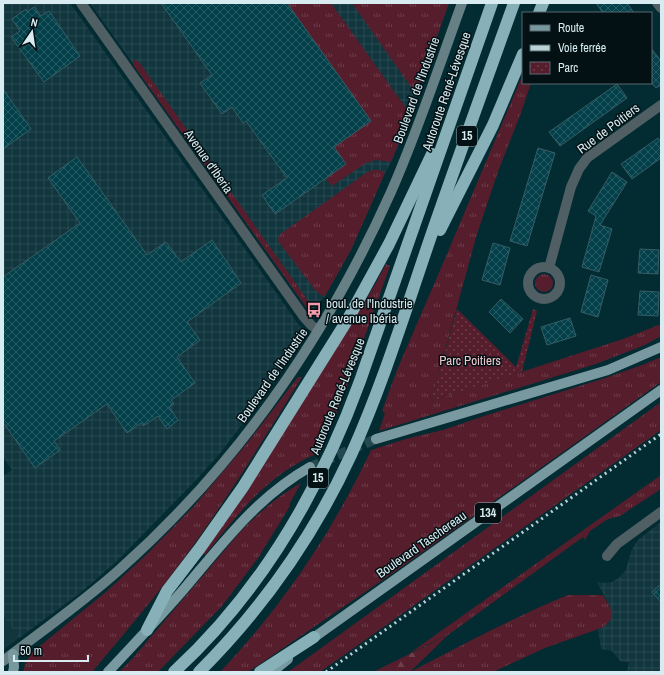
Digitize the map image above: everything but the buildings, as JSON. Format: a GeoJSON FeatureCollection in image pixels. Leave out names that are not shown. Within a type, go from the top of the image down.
{"type":"FeatureCollection","features":[{"type":"Feature","properties":{"kind":"highway","name":"Autoroute René-Lévesque"},"geometry":{"type":"LineString","coordinates":[[174,672],[214,630],[264,568],[299,514],[326,464],[360,381],[456,102],[492,3]]}},
{"type":"Feature","properties":{"kind":"highway","name":"15"},"geometry":{"type":"LineString","coordinates":[[199,672],[230,638],[269,591],[304,542],[329,499],[350,456],[368,412],[420,270],[514,3]]}},
{"type":"Feature","properties":{"kind":"highway"},"geometry":{"type":"LineString","coordinates":[[420,270],[493,125],[522,56]]}},
{"type":"Feature","properties":{"kind":"highway"},"geometry":{"type":"LineString","coordinates":[[147,630],[167,591],[240,492],[348,319],[389,244],[456,102]]}},
{"type":"Feature","properties":{"kind":"highway"},"geometry":{"type":"LineString","coordinates":[[260,672],[314,636]]}},
{"type":"Feature","properties":{"kind":"main road"},"geometry":{"type":"LineString","coordinates":[[376,439],[608,370],[661,347]]}},
{"type":"Feature","properties":{"kind":"main road","name":"Boulevard Taschereau"},"geometry":{"type":"LineString","coordinates":[[272,672],[314,636],[661,390]]}},
{"type":"Feature","properties":{"kind":"main road"},"geometry":{"type":"LineString","coordinates":[[108,672],[254,509],[281,485],[310,467]]}},
{"type":"Feature","properties":{"kind":"main road"},"geometry":{"type":"LineString","coordinates":[[13,654],[13,672]]}},
{"type":"Feature","properties":{"kind":"street","name":"Avenue d'Iberia"},"geometry":{"type":"LineString","coordinates":[[81,3],[304,317],[318,330]]}},
{"type":"Feature","properties":{"kind":"street","name":"Boulevard de l'Industrie"},"geometry":{"type":"LineString","coordinates":[[3,661],[70,610],[120,569],[161,530],[195,494],[237,445],[296,366],[363,251],[391,191],[415,132],[462,3]]}},
{"type":"Feature","properties":{"kind":"street"},"geometry":{"type":"LineString","coordinates":[[657,3],[661,8]]}},
{"type":"Feature","properties":{"kind":"street","name":"Rue de Poitiers"},"geometry":{"type":"LineString","coordinates":[[548,268],[573,181],[582,164],[593,154],[661,105]]}},
{"type":"Feature","properties":{"kind":"street"},"geometry":{"type":"LineString","coordinates":[[607,556],[617,544],[661,512]]}},
{"type":"Feature","properties":{"kind":"shaded area"},"geometry":{"type":"Polygon","coordinates":[[[3,3],[70,3],[304,334],[281,371],[250,414],[221,452],[196,480],[116,562],[80,593],[19,638],[3,616],[3,476],[12,470],[3,457],[3,3]]]}},
{"type":"Feature","properties":{"kind":"shaded area"},"geometry":{"type":"Polygon","coordinates":[[[90,3],[449,3],[420,84],[411,115],[391,162],[351,250],[325,296],[311,312],[309,311],[90,3]]]}},
{"type":"Feature","properties":{"kind":"shaded area"},"geometry":{"type":"Polygon","coordinates":[[[661,522],[661,672],[627,672],[629,662],[621,662],[612,651],[601,649],[598,629],[604,627],[611,619],[609,605],[597,582],[612,582],[620,577],[626,570],[631,551],[638,540],[661,522]]]}},
{"type":"Feature","properties":{"kind":"shaded area"},"geometry":{"type":"Polygon","coordinates":[[[3,616],[19,638],[3,650],[3,616]]]}},
{"type":"Feature","properties":{"kind":"green space"},"geometry":{"type":"Polygon","coordinates":[[[287,3],[331,3],[411,115],[391,162],[376,160],[366,163],[332,186],[326,179],[346,164],[334,147],[371,121],[287,3]]]}},
{"type":"Feature","properties":{"kind":"green space"},"geometry":{"type":"Polygon","coordinates":[[[352,3],[449,3],[418,90],[414,90],[411,87],[352,3]]]}},
{"type":"Feature","properties":{"kind":"green space"},"geometry":{"type":"Polygon","coordinates":[[[133,59],[139,62],[304,295],[313,309],[311,312],[134,66],[133,59]]]}},
{"type":"Feature","properties":{"kind":"green space"},"geometry":{"type":"Polygon","coordinates":[[[522,76],[522,84],[531,84],[477,234],[431,401],[623,339],[661,324],[661,336],[645,345],[596,364],[379,431],[385,413],[382,411],[397,370],[522,76]]]}},
{"type":"Feature","properties":{"kind":"green space"},"geometry":{"type":"Polygon","coordinates":[[[372,170],[381,170],[385,173],[351,250],[325,296],[321,295],[315,290],[278,241],[279,235],[372,170]]]}},
{"type":"Feature","properties":{"kind":"green space"},"geometry":{"type":"Polygon","coordinates":[[[386,264],[390,266],[342,400],[326,438],[324,438],[316,454],[282,473],[254,497],[205,555],[203,552],[251,485],[373,288],[386,264]]]}},
{"type":"Feature","properties":{"kind":"green space"},"geometry":{"type":"Polygon","coordinates":[[[544,274],[550,277],[553,283],[550,289],[544,292],[538,289],[535,283],[538,277],[544,274]]]}},
{"type":"Feature","properties":{"kind":"green space","name":"Parc Poitiers"},"geometry":{"type":"Polygon","coordinates":[[[457,309],[516,367],[533,309],[537,311],[522,372],[431,401],[457,309]]]}},
{"type":"Feature","properties":{"kind":"green space"},"geometry":{"type":"Polygon","coordinates":[[[661,357],[661,382],[406,564],[248,672],[220,672],[243,647],[285,595],[323,539],[371,450],[409,438],[443,430],[605,378],[661,357]]]}},
{"type":"Feature","properties":{"kind":"green space"},"geometry":{"type":"Polygon","coordinates":[[[298,377],[302,377],[243,471],[197,540],[160,590],[93,671],[23,672],[30,654],[107,591],[146,555],[194,506],[248,442],[298,377]]]}},
{"type":"Feature","properties":{"kind":"green space"},"geometry":{"type":"Polygon","coordinates":[[[661,402],[661,430],[320,672],[288,672],[661,402]]]}},
{"type":"Feature","properties":{"kind":"green space"},"geometry":{"type":"Polygon","coordinates":[[[661,475],[661,489],[620,516],[608,519],[590,531],[585,540],[583,537],[448,635],[410,653],[661,475]]]}},
{"type":"Feature","properties":{"kind":"green space"},"geometry":{"type":"Polygon","coordinates":[[[301,483],[289,505],[290,506],[258,558],[222,606],[158,672],[119,672],[132,659],[240,532],[269,505],[284,493],[301,483]]]}},
{"type":"Feature","properties":{"kind":"green space"},"geometry":{"type":"Polygon","coordinates":[[[568,595],[603,595],[612,614],[611,619],[604,627],[545,648],[493,672],[410,672],[508,622],[568,595]]]}},
{"type":"Feature","properties":{"kind":"green space"},"geometry":{"type":"Polygon","coordinates":[[[448,635],[410,672],[373,672],[448,635]]]}},
{"type":"Feature","properties":{"kind":"tunnel"},"geometry":{"type":"LineString","coordinates":[[310,467],[376,439]]}},
{"type":"Feature","properties":{"kind":"railway"},"geometry":{"type":"LineString","coordinates":[[326,672],[661,434]]}},
{"type":"Feature","properties":{"kind":"place","name":"boul. de l'Industrie / avenue Ibéria"},"geometry":{"type":"Point","coordinates":[314,310]}}]}
